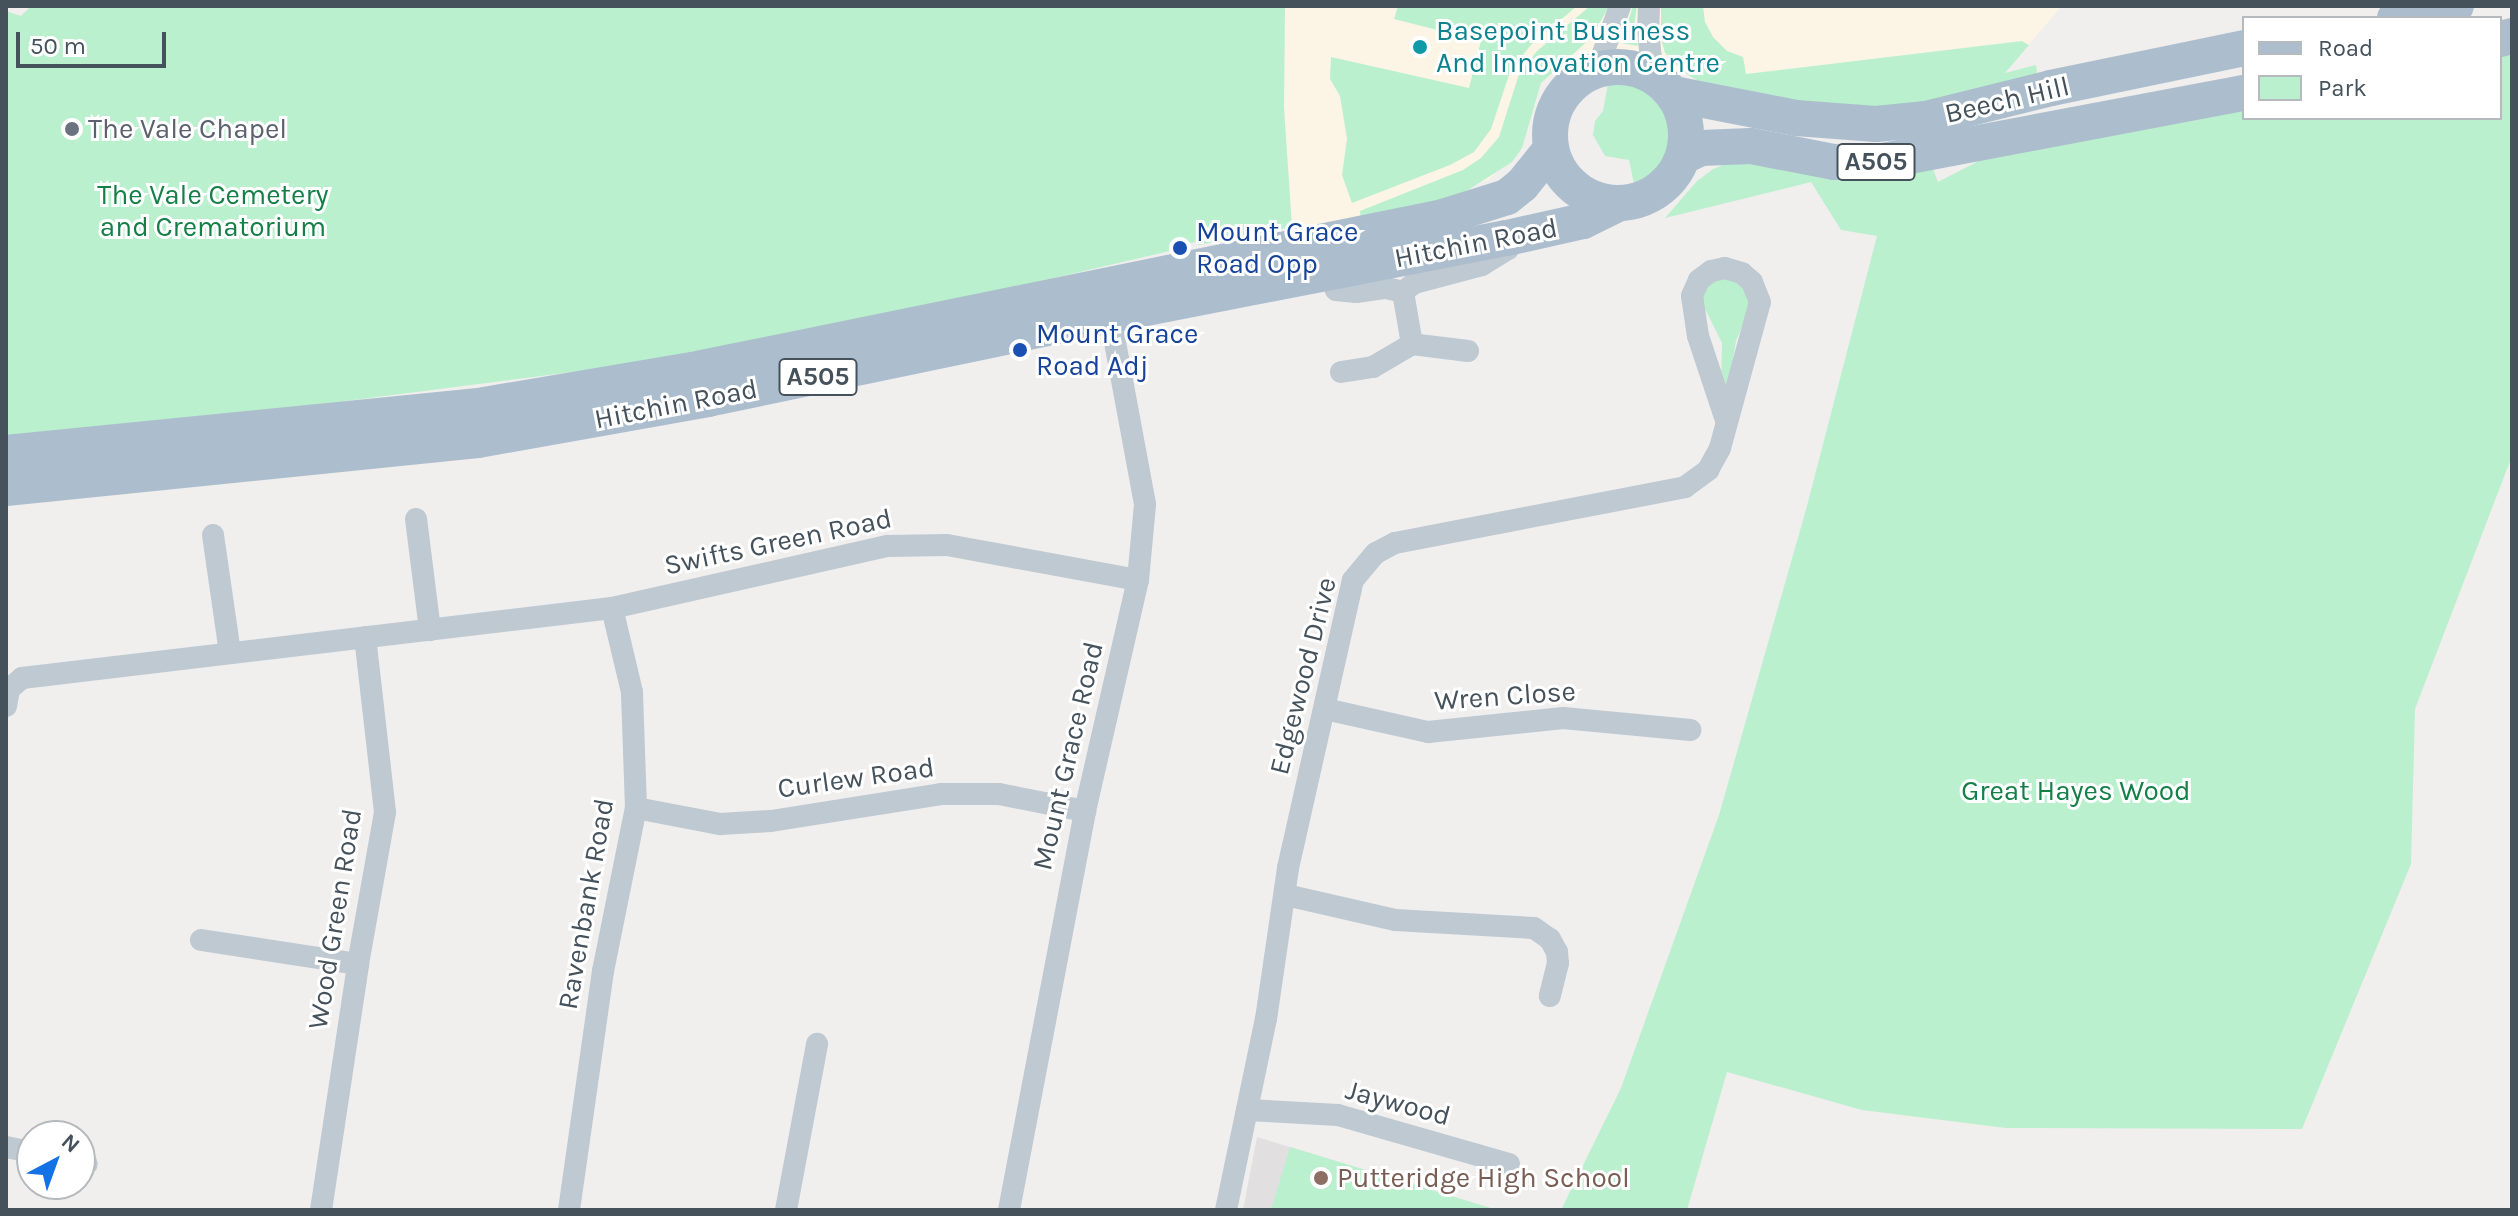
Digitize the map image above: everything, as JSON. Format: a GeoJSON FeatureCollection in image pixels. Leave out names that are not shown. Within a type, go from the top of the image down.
{"type":"FeatureCollection","features":[{"type":"Feature","properties":{"kind":"main road"},"geometry":{"type":"LineString","coordinates":[[2405,16],[2456,6]]}},
{"type":"Feature","properties":{"kind":"main road","name":"Beech Hill"},"geometry":{"type":"LineString","coordinates":[[1663,85],[1796,118],[1876,124],[1926,119],[2051,88],[2242,48]]}},
{"type":"Feature","properties":{"kind":"main road","name":"A505"},"geometry":{"type":"LineString","coordinates":[[1597,70],[1626,67],[1663,85]]}},
{"type":"Feature","properties":{"kind":"main road"},"geometry":{"type":"LineString","coordinates":[[1597,70],[1584,76],[1562,95],[1551,120],[1551,149],[1557,167],[1582,194],[1618,204]]}},
{"type":"Feature","properties":{"kind":"main road"},"geometry":{"type":"LineString","coordinates":[[1663,85],[1686,123],[1684,156]]}},
{"type":"Feature","properties":{"kind":"main road","name":"Beech Hill"},"geometry":{"type":"LineString","coordinates":[[1684,156],[1701,148],[1751,146],[1834,162],[1883,161],[2242,93]]}},
{"type":"Feature","properties":{"kind":"main road","name":"Hitchin Road"},"geometry":{"type":"LineString","coordinates":[[6,488],[478,440],[708,399],[1488,205],[1522,185],[1551,149]]}},
{"type":"Feature","properties":{"kind":"main road","name":"A505"},"geometry":{"type":"LineString","coordinates":[[1618,204],[1652,196],[1666,185],[1684,156]]}},
{"type":"Feature","properties":{"kind":"main road","name":"Hitchin Road"},"geometry":{"type":"LineString","coordinates":[[6,453],[484,405],[1107,301],[1329,273],[1583,221],[1618,204]]}},
{"type":"Feature","properties":{"kind":"street"},"geometry":{"type":"LineString","coordinates":[[1597,70],[1620,6]]}},
{"type":"Feature","properties":{"kind":"street"},"geometry":{"type":"LineString","coordinates":[[1649,6],[1648,31],[1663,85]]}},
{"type":"Feature","properties":{"kind":"street"},"geometry":{"type":"LineString","coordinates":[[1403,292],[1414,283],[1482,265],[1508,249],[1507,238]]}},
{"type":"Feature","properties":{"kind":"street","name":"Edgewood Drive"},"geometry":{"type":"LineString","coordinates":[[1226,1210],[1286,895],[1288,868],[1353,580],[1376,553],[1395,543],[1685,487],[1708,470],[1720,448],[1760,302],[1752,282],[1742,273],[1725,268],[1711,271],[1699,280],[1692,296],[1698,336],[1726,420]]}},
{"type":"Feature","properties":{"kind":"street"},"geometry":{"type":"LineString","coordinates":[[1329,273],[1336,290],[1356,292],[1386,288],[1403,292]]}},
{"type":"Feature","properties":{"kind":"street"},"geometry":{"type":"LineString","coordinates":[[1403,292],[1412,344]]}},
{"type":"Feature","properties":{"kind":"street","name":"Mount Grace Road"},"geometry":{"type":"LineString","coordinates":[[1009,1210],[1085,811],[1138,580],[1145,504],[1107,301]]}},
{"type":"Feature","properties":{"kind":"street"},"geometry":{"type":"LineString","coordinates":[[1341,372],[1373,367],[1412,344],[1468,351]]}},
{"type":"Feature","properties":{"kind":"street"},"geometry":{"type":"LineString","coordinates":[[416,519],[430,630]]}},
{"type":"Feature","properties":{"kind":"street"},"geometry":{"type":"LineString","coordinates":[[213,535],[230,653]]}},
{"type":"Feature","properties":{"kind":"street","name":"Swifts Green Road"},"geometry":{"type":"LineString","coordinates":[[6,706],[9,689],[22,678],[612,608],[888,546],[947,545],[1138,580]]}},
{"type":"Feature","properties":{"kind":"street","name":"Ravenbank Road"},"geometry":{"type":"LineString","coordinates":[[569,1210],[603,971],[636,808],[632,692],[612,608]]}},
{"type":"Feature","properties":{"kind":"street","name":"Wood Green Road"},"geometry":{"type":"LineString","coordinates":[[321,1210],[358,964],[385,812],[365,637]]}},
{"type":"Feature","properties":{"kind":"street","name":"Wren Close"},"geometry":{"type":"LineString","coordinates":[[1325,709],[1428,732],[1563,718],[1690,730]]}},
{"type":"Feature","properties":{"kind":"street","name":"Curlew Road"},"geometry":{"type":"LineString","coordinates":[[636,808],[720,824],[771,821],[941,794],[999,794],[1085,811]]}},
{"type":"Feature","properties":{"kind":"street"},"geometry":{"type":"LineString","coordinates":[[1286,895],[1395,920],[1534,928],[1550,939],[1557,952],[1558,963],[1550,996]]}},
{"type":"Feature","properties":{"kind":"street"},"geometry":{"type":"LineString","coordinates":[[201,940],[358,964]]}},
{"type":"Feature","properties":{"kind":"street"},"geometry":{"type":"LineString","coordinates":[[786,1210],[817,1044]]}},
{"type":"Feature","properties":{"kind":"street","name":"Jaywood"},"geometry":{"type":"LineString","coordinates":[[1247,1110],[1338,1115],[1481,1167],[1509,1164]]}},
{"type":"Feature","properties":{"kind":"shaded area"},"geometry":{"type":"Polygon","coordinates":[[[1285,6],[2062,6],[2020,55],[1698,81],[1647,57],[1625,53],[1580,58],[1559,65],[1541,83],[1522,148],[1488,180],[1361,221],[1292,227],[1284,108],[1285,6]]]}},
{"type":"Feature","properties":{"kind":"shaded area","name":"Putteridge High School"},"geometry":{"type":"Polygon","coordinates":[[[1257,1137],[1497,1210],[1243,1210],[1257,1137]]]}},
{"type":"Feature","properties":{"kind":"green space","name":"The Vale Cemetery and Crematorium"},"geometry":{"type":"Polygon","coordinates":[[[31,6],[1285,6],[1284,108],[1292,227],[1199,245],[1196,242],[1173,246],[1170,251],[907,312],[696,356],[144,427],[6,439],[6,11],[21,16],[31,6]]]}},
{"type":"Feature","properties":{"kind":"green space"},"geometry":{"type":"Polygon","coordinates":[[[1398,6],[1577,6],[1531,45],[1511,69],[1491,129],[1474,152],[1450,165],[1352,203],[1342,175],[1347,139],[1340,96],[1330,79],[1331,57],[1469,88],[1481,41],[1394,19],[1398,6]]]}},
{"type":"Feature","properties":{"kind":"green space"},"geometry":{"type":"Polygon","coordinates":[[[1590,6],[1609,6],[1592,37],[1541,83],[1522,148],[1512,162],[1454,199],[1361,221],[1360,211],[1463,170],[1481,158],[1499,137],[1519,74],[1537,51],[1590,6]]]}},
{"type":"Feature","properties":{"kind":"green space"},"geometry":{"type":"Polygon","coordinates":[[[1633,6],[1637,6],[1634,27],[1638,46],[1621,43],[1633,6]]]}},
{"type":"Feature","properties":{"kind":"green space"},"geometry":{"type":"Polygon","coordinates":[[[1661,6],[1703,6],[1705,22],[1713,37],[1727,51],[1743,57],[1746,74],[2022,41],[2029,45],[2005,73],[2036,65],[2038,80],[1916,106],[1827,109],[1698,81],[1683,72],[1665,53],[1661,39],[1661,6]]]}},
{"type":"Feature","properties":{"kind":"green space","name":"Great Hayes Wood"},"geometry":{"type":"Polygon","coordinates":[[[2512,53],[2512,456],[2415,709],[2411,864],[2302,1129],[2006,1128],[1862,1110],[1727,1072],[1687,1210],[1561,1210],[1621,1088],[1719,815],[1807,506],[1877,236],[1841,230],[1811,182],[1665,218],[1697,181],[1713,169],[1731,162],[1931,164],[1938,182],[2000,150],[2242,100],[2242,120],[2502,120],[2502,55],[2512,53]]]}},
{"type":"Feature","properties":{"kind":"green space"},"geometry":{"type":"Polygon","coordinates":[[[1609,78],[1630,79],[1653,89],[1669,109],[1673,121],[1670,158],[1655,178],[1635,188],[1629,160],[1605,156],[1593,135],[1595,121],[1603,111],[1609,78]]]}},
{"type":"Feature","properties":{"kind":"green space"},"geometry":{"type":"Polygon","coordinates":[[[1722,277],[1733,278],[1749,293],[1749,310],[1736,341],[1728,388],[1721,388],[1722,343],[1701,301],[1709,284],[1722,277]]]}},
{"type":"Feature","properties":{"kind":"green space","name":"Putteridge High School"},"geometry":{"type":"Polygon","coordinates":[[[1290,1147],[1497,1210],[1271,1210],[1290,1147]]]}},
{"type":"Feature","properties":{"kind":"place","name":"Basepoint Business And Innovation Centre"},"geometry":{"type":"Point","coordinates":[1420,47]}},
{"type":"Feature","properties":{"kind":"place","name":"The Vale Chapel"},"geometry":{"type":"Point","coordinates":[72,129]}},
{"type":"Feature","properties":{"kind":"place","name":"Mount Grace Road Opp"},"geometry":{"type":"Point","coordinates":[1180,248]}},
{"type":"Feature","properties":{"kind":"place","name":"Mount Grace Road Adj"},"geometry":{"type":"Point","coordinates":[1020,350]}},
{"type":"Feature","properties":{"kind":"place","name":"Putteridge High School"},"geometry":{"type":"Point","coordinates":[1321,1178]}}]}
